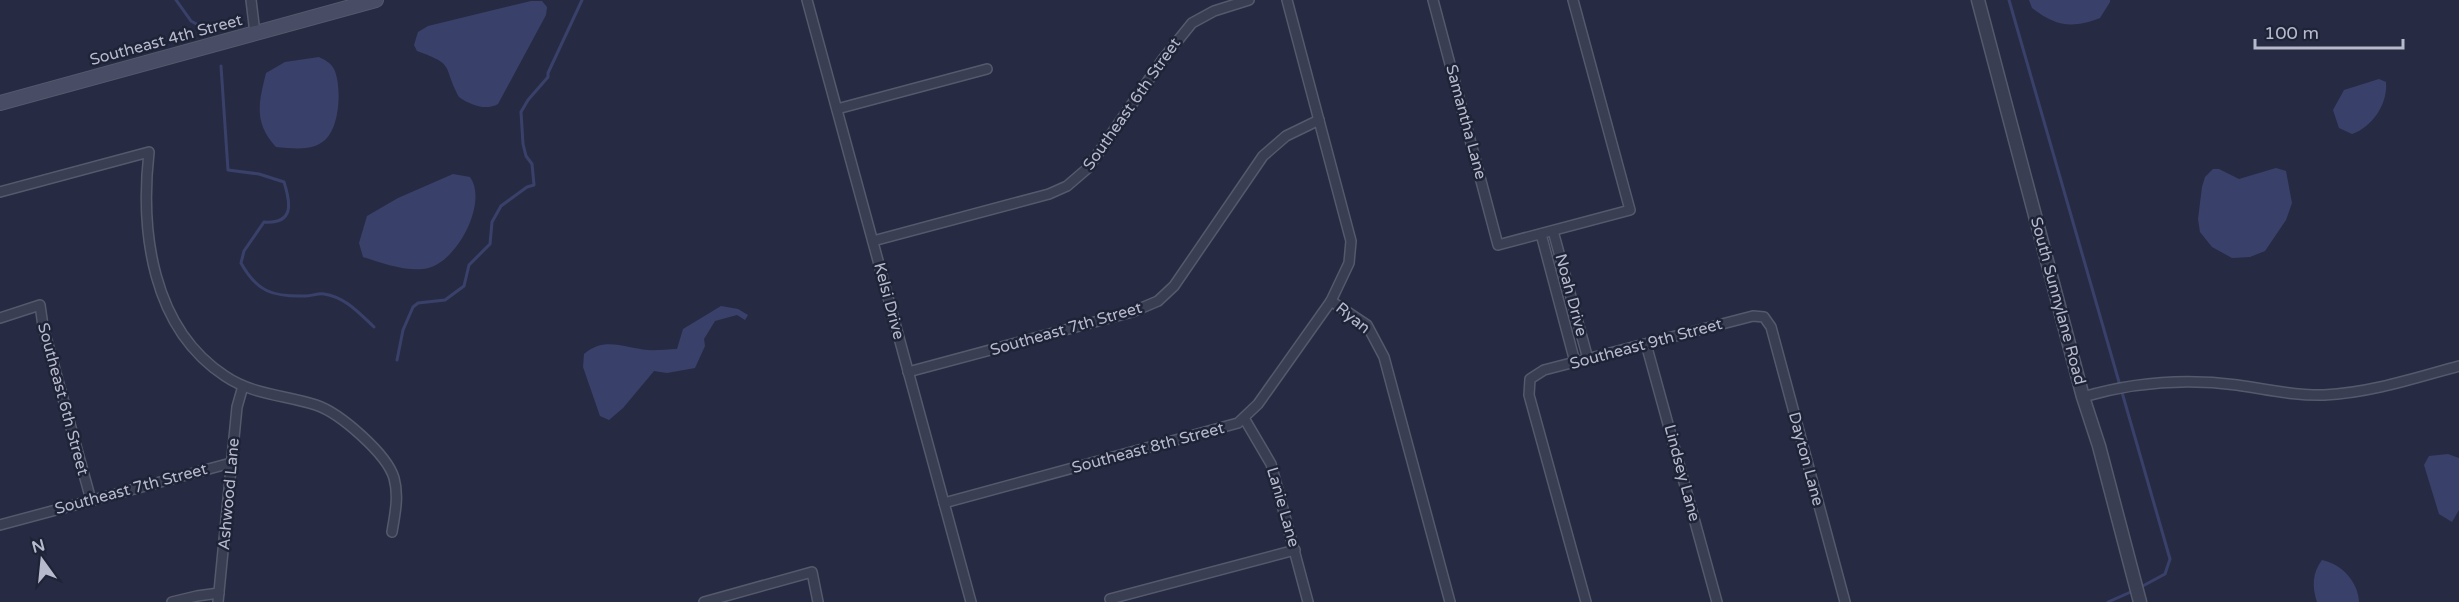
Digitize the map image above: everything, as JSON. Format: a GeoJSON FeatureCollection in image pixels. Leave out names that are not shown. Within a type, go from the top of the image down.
{"type":"FeatureCollection","features":[{"type":"Feature","properties":{"kind":"main road","name":"Southeast 4th Street"},"geometry":{"type":"LineString","coordinates":[[0,103],[376,0]]}},
{"type":"Feature","properties":{"kind":"street"},"geometry":{"type":"LineString","coordinates":[[251,0],[255,33]]}},
{"type":"Feature","properties":{"kind":"street","name":"Kelsi Drive"},"geometry":{"type":"LineString","coordinates":[[807,0],[970,602]]}},
{"type":"Feature","properties":{"kind":"street","name":"Southeast 6th Street"},"geometry":{"type":"LineString","coordinates":[[873,241],[1049,194],[1067,186],[1088,168],[1182,34],[1203,16],[1249,0]]}},
{"type":"Feature","properties":{"kind":"street","name":"Ryan"},"geometry":{"type":"LineString","coordinates":[[1287,0],[1351,241],[1349,263],[1331,301],[1367,325],[1384,357],[1450,602]]}},
{"type":"Feature","properties":{"kind":"street","name":"Samantha Lane"},"geometry":{"type":"LineString","coordinates":[[1433,0],[1498,245],[1541,234]]}},
{"type":"Feature","properties":{"kind":"street"},"geometry":{"type":"LineString","coordinates":[[1541,234],[1630,210],[1573,0]]}},
{"type":"Feature","properties":{"kind":"street","name":"South Sunnylane Road"},"geometry":{"type":"LineString","coordinates":[[1978,0],[2140,602]]}},
{"type":"Feature","properties":{"kind":"street"},"geometry":{"type":"LineString","coordinates":[[837,110],[987,69]]}},
{"type":"Feature","properties":{"kind":"street","name":"Southeast 7th Street"},"geometry":{"type":"LineString","coordinates":[[908,372],[1123,314],[1158,301],[1174,286],[1263,156],[1274,144],[1295,130],[1319,120]]}},
{"type":"Feature","properties":{"kind":"street"},"geometry":{"type":"LineString","coordinates":[[0,192],[148,152],[146,178],[149,241],[154,268],[166,307],[184,338],[203,359],[243,386],[315,405],[334,414],[355,431],[381,457],[392,472],[396,505],[392,532]]}},
{"type":"Feature","properties":{"kind":"street","name":"Noah Drive"},"geometry":{"type":"LineString","coordinates":[[1553,231],[1588,359]]}},
{"type":"Feature","properties":{"kind":"street","name":"Noah Drive"},"geometry":{"type":"LineString","coordinates":[[1541,234],[1575,362]]}},
{"type":"Feature","properties":{"kind":"street","name":"Southeast 8th Street"},"geometry":{"type":"LineString","coordinates":[[944,503],[1221,429],[1244,418],[1258,404],[1331,301]]}},
{"type":"Feature","properties":{"kind":"street","name":"Southeast 6th Street"},"geometry":{"type":"LineString","coordinates":[[0,318],[40,304],[43,326],[91,500]]}},
{"type":"Feature","properties":{"kind":"street","name":"Southeast 9th Street"},"geometry":{"type":"LineString","coordinates":[[1586,602],[1529,395],[1530,379],[1544,370],[1753,316],[1764,317]]}},
{"type":"Feature","properties":{"kind":"street","name":"Dayton Lane"},"geometry":{"type":"LineString","coordinates":[[1764,317],[1771,327],[1845,602]]}},
{"type":"Feature","properties":{"kind":"street","name":"Lindsey Lane"},"geometry":{"type":"LineString","coordinates":[[1646,344],[1717,602]]}},
{"type":"Feature","properties":{"kind":"street"},"geometry":{"type":"LineString","coordinates":[[2083,397],[2126,386],[2184,380],[2240,385],[2277,392],[2323,395],[2371,389],[2459,366]]}},
{"type":"Feature","properties":{"kind":"street","name":"Ashwood Lane"},"geometry":{"type":"LineString","coordinates":[[219,598],[237,407],[243,386]]}},
{"type":"Feature","properties":{"kind":"street","name":"Lanie Lane"},"geometry":{"type":"LineString","coordinates":[[1244,418],[1271,464],[1308,602]]}},
{"type":"Feature","properties":{"kind":"street","name":"Southeast 7th Street"},"geometry":{"type":"LineString","coordinates":[[0,525],[231,463]]}},
{"type":"Feature","properties":{"kind":"street"},"geometry":{"type":"LineString","coordinates":[[1110,599],[1295,550]]}},
{"type":"Feature","properties":{"kind":"street"},"geometry":{"type":"LineString","coordinates":[[704,602],[812,572],[818,602]]}},
{"type":"Feature","properties":{"kind":"street"},"geometry":{"type":"LineString","coordinates":[[172,602],[197,596],[219,598]]}},
{"type":"Feature","properties":{"kind":"water"},"geometry":{"type":"Polygon","coordinates":[[[2029,0],[2110,0],[2110,2],[2100,18],[2081,24],[2064,24],[2040,14],[2032,8],[2029,0]]]}},
{"type":"Feature","properties":{"kind":"water"},"geometry":{"type":"Polygon","coordinates":[[[531,1],[542,1],[547,7],[546,15],[498,104],[493,106],[478,106],[459,97],[443,63],[417,51],[414,45],[418,32],[428,26],[531,1]]]}},
{"type":"Feature","properties":{"kind":"water"},"geometry":{"type":"Polygon","coordinates":[[[319,57],[333,67],[337,76],[339,96],[334,126],[320,144],[308,148],[276,147],[261,120],[261,93],[266,73],[285,62],[319,57]]]}},
{"type":"Feature","properties":{"kind":"water"},"geometry":{"type":"Polygon","coordinates":[[[2379,79],[2386,82],[2386,90],[2377,114],[2366,126],[2352,134],[2339,128],[2333,110],[2344,90],[2379,79]]]}},
{"type":"Feature","properties":{"kind":"water"},"geometry":{"type":"Polygon","coordinates":[[[2276,168],[2286,171],[2292,203],[2286,220],[2265,251],[2250,257],[2232,258],[2212,247],[2200,232],[2198,219],[2205,177],[2213,169],[2219,169],[2239,179],[2276,168]]]}},
{"type":"Feature","properties":{"kind":"water"},"geometry":{"type":"Polygon","coordinates":[[[453,174],[470,177],[475,188],[475,202],[466,232],[447,257],[435,266],[408,269],[363,257],[359,243],[367,216],[398,198],[453,174]]]}},
{"type":"Feature","properties":{"kind":"water"},"geometry":{"type":"Polygon","coordinates":[[[721,306],[738,309],[748,315],[745,320],[737,315],[715,321],[704,339],[705,346],[695,368],[667,373],[654,371],[623,408],[609,420],[600,416],[583,367],[584,354],[607,344],[651,350],[677,349],[683,329],[721,306]]]}},
{"type":"Feature","properties":{"kind":"water"},"geometry":{"type":"Polygon","coordinates":[[[2448,454],[2459,458],[2459,510],[2452,522],[2439,514],[2424,465],[2429,456],[2448,454]]]}},
{"type":"Feature","properties":{"kind":"water"},"geometry":{"type":"Polygon","coordinates":[[[2322,560],[2336,565],[2348,575],[2356,588],[2359,602],[2317,602],[2314,580],[2316,570],[2322,560]]]}},
{"type":"Feature","properties":{"kind":"waterway"},"geometry":{"type":"LineString","coordinates":[[176,0],[191,21],[200,26]]}},
{"type":"Feature","properties":{"kind":"waterway"},"geometry":{"type":"LineString","coordinates":[[397,360],[403,330],[413,307],[418,303],[445,300],[464,286],[469,265],[490,244],[492,222],[501,206],[527,187],[534,185],[532,164],[526,156],[523,144],[521,112],[548,77],[582,0]]}},
{"type":"Feature","properties":{"kind":"waterway"},"geometry":{"type":"LineString","coordinates":[[2009,0],[2170,559],[2165,574],[2139,588]]}},
{"type":"Feature","properties":{"kind":"waterway"},"geometry":{"type":"LineString","coordinates":[[221,66],[228,170],[259,174],[284,182],[289,205],[288,211],[281,220],[264,222],[244,251],[241,263],[253,281],[267,291],[284,295],[322,294],[339,298],[374,327]]}},
{"type":"Feature","properties":{"kind":"waterway"},"geometry":{"type":"LineString","coordinates":[[2108,602],[2133,591]]}}]}
